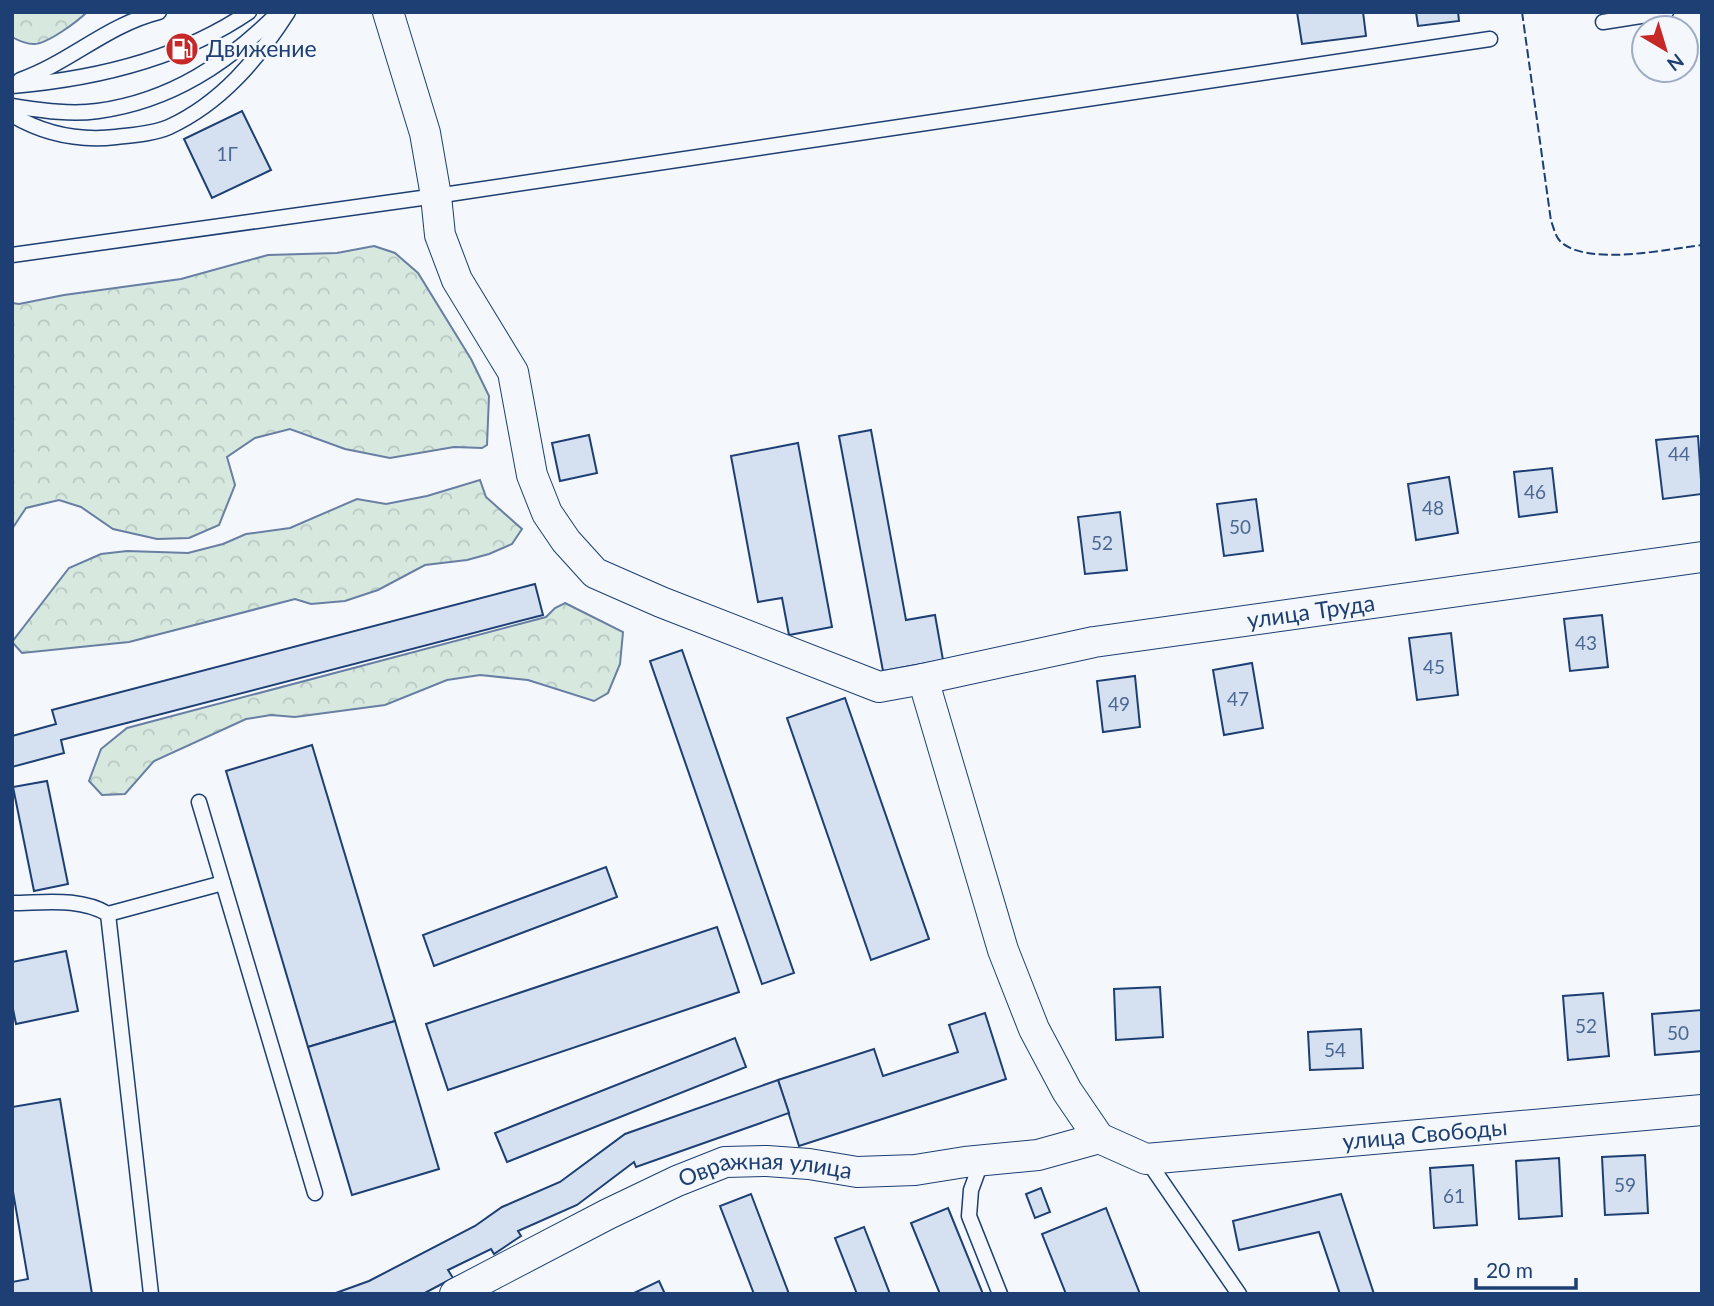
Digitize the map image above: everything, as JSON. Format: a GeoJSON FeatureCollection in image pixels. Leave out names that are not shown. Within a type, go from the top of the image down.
{"type":"FeatureCollection","features":[{"type":"Feature","properties":{"kind":"street","name":"улица Труда"},"geometry":{"type":"LineString","coordinates":[[388,12],[425,133],[440,235],[457,281],[513,372],[532,475],[547,513],[566,541],[595,573],[879,687],[923,680],[1094,642],[1702,557]]}},
{"type":"Feature","properties":{"kind":"street"},"geometry":{"type":"LineString","coordinates":[[923,680],[1003,950],[1034,1029],[1067,1091],[1099,1138],[1146,1158]]}},
{"type":"Feature","properties":{"kind":"street","name":"улица Свободы"},"geometry":{"type":"LineString","coordinates":[[1146,1158],[1702,1110]]}},
{"type":"Feature","properties":{"kind":"street","name":"Овражная улица"},"geometry":{"type":"LineString","coordinates":[[455,1294],[608,1214],[677,1181],[725,1162],[809,1164],[857,1172],[915,1170],[1038,1155],[1099,1138]]}},
{"type":"Feature","properties":{"kind":"lane"},"geometry":{"type":"LineString","coordinates":[[109,31],[121,12]]}},
{"type":"Feature","properties":{"kind":"lane"},"geometry":{"type":"LineString","coordinates":[[12,85],[55,65],[109,31],[159,12]]}},
{"type":"Feature","properties":{"kind":"lane"},"geometry":{"type":"LineString","coordinates":[[12,85],[56,83],[144,61],[203,40],[249,12]]}},
{"type":"Feature","properties":{"kind":"lane"},"geometry":{"type":"LineString","coordinates":[[12,106],[57,112],[97,111],[144,101],[198,78],[229,57],[279,12]]}},
{"type":"Feature","properties":{"kind":"lane"},"geometry":{"type":"LineString","coordinates":[[12,115],[41,129],[75,138],[117,137],[167,128],[196,112],[225,91],[257,57],[288,12]]}},
{"type":"Feature","properties":{"kind":"lane"},"geometry":{"type":"LineString","coordinates":[[1603,22],[1666,12]]}},
{"type":"Feature","properties":{"kind":"lane"},"geometry":{"type":"LineString","coordinates":[[12,255],[436,196],[1489,38]]}},
{"type":"Feature","properties":{"kind":"lane"},"geometry":{"type":"LineString","coordinates":[[199,802],[314,1193]]}},
{"type":"Feature","properties":{"kind":"lane"},"geometry":{"type":"LineString","coordinates":[[12,903],[72,903],[96,906],[108,914],[223,883]]}},
{"type":"Feature","properties":{"kind":"lane"},"geometry":{"type":"LineString","coordinates":[[108,914],[151,1294]]}},
{"type":"Feature","properties":{"kind":"lane"},"geometry":{"type":"LineString","coordinates":[[1146,1158],[1238,1294]]}},
{"type":"Feature","properties":{"kind":"lane"},"geometry":{"type":"LineString","coordinates":[[982,1160],[971,1190],[969,1216],[1000,1294]]}},
{"type":"Feature","properties":{"kind":"green space"},"geometry":{"type":"Polygon","coordinates":[[[12,12],[87,12],[54,37],[34,44],[12,37],[12,12]]]}},
{"type":"Feature","properties":{"kind":"green space"},"geometry":{"type":"Polygon","coordinates":[[[374,246],[395,253],[418,273],[471,359],[489,396],[487,445],[482,448],[454,447],[390,458],[345,449],[290,429],[255,438],[227,457],[235,485],[219,525],[189,538],[157,539],[113,529],[81,507],[59,500],[26,508],[12,529],[12,303],[181,279],[268,255],[337,253],[374,246]]]}},
{"type":"Feature","properties":{"kind":"green space"},"geometry":{"type":"Polygon","coordinates":[[[480,480],[486,497],[522,529],[512,544],[489,554],[467,560],[425,565],[378,590],[345,601],[311,604],[295,599],[129,642],[22,653],[12,642],[69,568],[101,554],[127,551],[188,553],[223,544],[246,534],[290,528],[357,499],[386,504],[427,496],[480,480]]]}},
{"type":"Feature","properties":{"kind":"green space"},"geometry":{"type":"Polygon","coordinates":[[[565,603],[623,632],[620,664],[608,693],[594,701],[528,680],[480,675],[447,680],[385,705],[295,717],[271,715],[246,719],[154,761],[125,794],[102,795],[89,781],[101,749],[127,728],[546,617],[565,603]]]}},
{"type":"Feature","properties":{"kind":"building"},"geometry":{"type":"Polygon","coordinates":[[[1297,12],[1363,12],[1366,36],[1302,44],[1297,12]]]}},
{"type":"Feature","properties":{"kind":"building"},"geometry":{"type":"Polygon","coordinates":[[[1416,12],[1458,12],[1459,21],[1418,26],[1416,12]]]}},
{"type":"Feature","properties":{"kind":"building"},"geometry":{"type":"Polygon","coordinates":[[[242,111],[271,170],[212,198],[184,139],[242,111]]]}},
{"type":"Feature","properties":{"kind":"building"},"geometry":{"type":"Polygon","coordinates":[[[871,430],[906,620],[935,615],[943,660],[883,671],[839,436],[871,430]]]}},
{"type":"Feature","properties":{"kind":"building"},"geometry":{"type":"Polygon","coordinates":[[[589,435],[597,473],[560,481],[552,443],[589,435]]]}},
{"type":"Feature","properties":{"kind":"building"},"geometry":{"type":"Polygon","coordinates":[[[1698,436],[1702,494],[1663,499],[1656,440],[1698,436]]]}},
{"type":"Feature","properties":{"kind":"building"},"geometry":{"type":"Polygon","coordinates":[[[798,443],[832,627],[789,635],[782,598],[758,602],[731,456],[798,443]]]}},
{"type":"Feature","properties":{"kind":"building"},"geometry":{"type":"Polygon","coordinates":[[[1552,468],[1557,512],[1519,517],[1514,472],[1552,468]]]}},
{"type":"Feature","properties":{"kind":"building"},"geometry":{"type":"Polygon","coordinates":[[[1449,477],[1458,533],[1416,540],[1408,484],[1449,477]]]}},
{"type":"Feature","properties":{"kind":"building"},"geometry":{"type":"Polygon","coordinates":[[[1256,499],[1263,551],[1224,556],[1217,504],[1256,499]]]}},
{"type":"Feature","properties":{"kind":"building"},"geometry":{"type":"Polygon","coordinates":[[[1120,512],[1127,570],[1085,574],[1078,517],[1120,512]]]}},
{"type":"Feature","properties":{"kind":"building"},"geometry":{"type":"Polygon","coordinates":[[[535,584],[543,615],[61,740],[64,753],[12,767],[12,736],[56,724],[52,710],[535,584]]]}},
{"type":"Feature","properties":{"kind":"building"},"geometry":{"type":"Polygon","coordinates":[[[1602,615],[1608,667],[1570,671],[1564,619],[1602,615]]]}},
{"type":"Feature","properties":{"kind":"building"},"geometry":{"type":"Polygon","coordinates":[[[1451,633],[1458,695],[1417,700],[1409,638],[1451,633]]]}},
{"type":"Feature","properties":{"kind":"building"},"geometry":{"type":"Polygon","coordinates":[[[682,650],[794,973],[762,984],[650,661],[682,650]]]}},
{"type":"Feature","properties":{"kind":"building"},"geometry":{"type":"Polygon","coordinates":[[[1252,663],[1263,728],[1224,735],[1213,670],[1252,663]]]}},
{"type":"Feature","properties":{"kind":"building"},"geometry":{"type":"Polygon","coordinates":[[[1135,676],[1140,727],[1103,732],[1097,681],[1135,676]]]}},
{"type":"Feature","properties":{"kind":"building"},"geometry":{"type":"Polygon","coordinates":[[[845,698],[929,939],[871,960],[787,718],[845,698]]]}},
{"type":"Feature","properties":{"kind":"building"},"geometry":{"type":"Polygon","coordinates":[[[312,745],[395,1021],[308,1047],[226,771],[312,745]]]}},
{"type":"Feature","properties":{"kind":"building"},"geometry":{"type":"Polygon","coordinates":[[[47,781],[68,884],[34,891],[13,787],[47,781]]]}},
{"type":"Feature","properties":{"kind":"building"},"geometry":{"type":"Polygon","coordinates":[[[606,867],[617,897],[434,966],[423,935],[606,867]]]}},
{"type":"Feature","properties":{"kind":"building"},"geometry":{"type":"Polygon","coordinates":[[[717,927],[739,992],[448,1090],[426,1024],[717,927]]]}},
{"type":"Feature","properties":{"kind":"building"},"geometry":{"type":"Polygon","coordinates":[[[66,951],[78,1011],[16,1024],[12,1004],[12,962],[66,951]]]}},
{"type":"Feature","properties":{"kind":"building"},"geometry":{"type":"Polygon","coordinates":[[[1160,987],[1163,1037],[1116,1040],[1114,989],[1160,987]]]}},
{"type":"Feature","properties":{"kind":"building"},"geometry":{"type":"Polygon","coordinates":[[[1603,993],[1609,1056],[1568,1060],[1563,996],[1603,993]]]}},
{"type":"Feature","properties":{"kind":"building"},"geometry":{"type":"Polygon","coordinates":[[[1702,1010],[1702,1051],[1655,1055],[1652,1014],[1702,1010]]]}},
{"type":"Feature","properties":{"kind":"building"},"geometry":{"type":"Polygon","coordinates":[[[985,1013],[1006,1079],[799,1146],[778,1080],[874,1049],[883,1076],[958,1052],[949,1025],[985,1013]]]}},
{"type":"Feature","properties":{"kind":"building"},"geometry":{"type":"Polygon","coordinates":[[[395,1021],[439,1169],[352,1195],[308,1047],[395,1021]]]}},
{"type":"Feature","properties":{"kind":"building"},"geometry":{"type":"Polygon","coordinates":[[[1361,1029],[1363,1068],[1310,1070],[1308,1032],[1361,1029]]]}},
{"type":"Feature","properties":{"kind":"building"},"geometry":{"type":"Polygon","coordinates":[[[735,1038],[746,1067],[507,1162],[495,1133],[735,1038]]]}},
{"type":"Feature","properties":{"kind":"building"},"geometry":{"type":"Polygon","coordinates":[[[778,1080],[789,1113],[636,1167],[634,1162],[577,1205],[518,1231],[521,1236],[494,1254],[491,1249],[448,1270],[453,1278],[423,1294],[333,1294],[369,1281],[475,1226],[502,1207],[560,1182],[625,1134],[778,1080]]]}},
{"type":"Feature","properties":{"kind":"building"},"geometry":{"type":"Polygon","coordinates":[[[60,1099],[92,1294],[12,1294],[12,1282],[28,1279],[12,1186],[12,1107],[60,1099]]]}},
{"type":"Feature","properties":{"kind":"building"},"geometry":{"type":"Polygon","coordinates":[[[1645,1155],[1648,1213],[1605,1215],[1602,1157],[1645,1155]]]}},
{"type":"Feature","properties":{"kind":"building"},"geometry":{"type":"Polygon","coordinates":[[[1559,1158],[1562,1216],[1519,1219],[1516,1161],[1559,1158]]]}},
{"type":"Feature","properties":{"kind":"building"},"geometry":{"type":"Polygon","coordinates":[[[1473,1165],[1477,1225],[1434,1228],[1430,1168],[1473,1165]]]}},
{"type":"Feature","properties":{"kind":"building"},"geometry":{"type":"Polygon","coordinates":[[[1041,1188],[1050,1212],[1035,1218],[1026,1194],[1041,1188]]]}},
{"type":"Feature","properties":{"kind":"building"},"geometry":{"type":"Polygon","coordinates":[[[751,1194],[789,1294],[754,1294],[720,1206],[751,1194]]]}},
{"type":"Feature","properties":{"kind":"building"},"geometry":{"type":"Polygon","coordinates":[[[1341,1194],[1374,1294],[1340,1294],[1319,1232],[1239,1250],[1233,1221],[1341,1194]]]}},
{"type":"Feature","properties":{"kind":"building"},"geometry":{"type":"Polygon","coordinates":[[[948,1208],[983,1294],[940,1294],[911,1223],[948,1208]]]}},
{"type":"Feature","properties":{"kind":"building"},"geometry":{"type":"Polygon","coordinates":[[[1106,1208],[1140,1294],[1066,1294],[1042,1234],[1106,1208]]]}},
{"type":"Feature","properties":{"kind":"building"},"geometry":{"type":"Polygon","coordinates":[[[864,1227],[890,1294],[857,1294],[835,1238],[864,1227]]]}},
{"type":"Feature","properties":{"kind":"building"},"geometry":{"type":"Polygon","coordinates":[[[659,1281],[665,1294],[632,1294],[659,1281]]]}},
{"type":"Feature","properties":{"kind":"fence"},"geometry":{"type":"LineString","coordinates":[[1522,12],[1551,221],[1558,239],[1572,249],[1607,255],[1702,245]]}},
{"type":"Feature","properties":{"kind":"place","name":"Движение"},"geometry":{"type":"Point","coordinates":[182,49]}}]}
